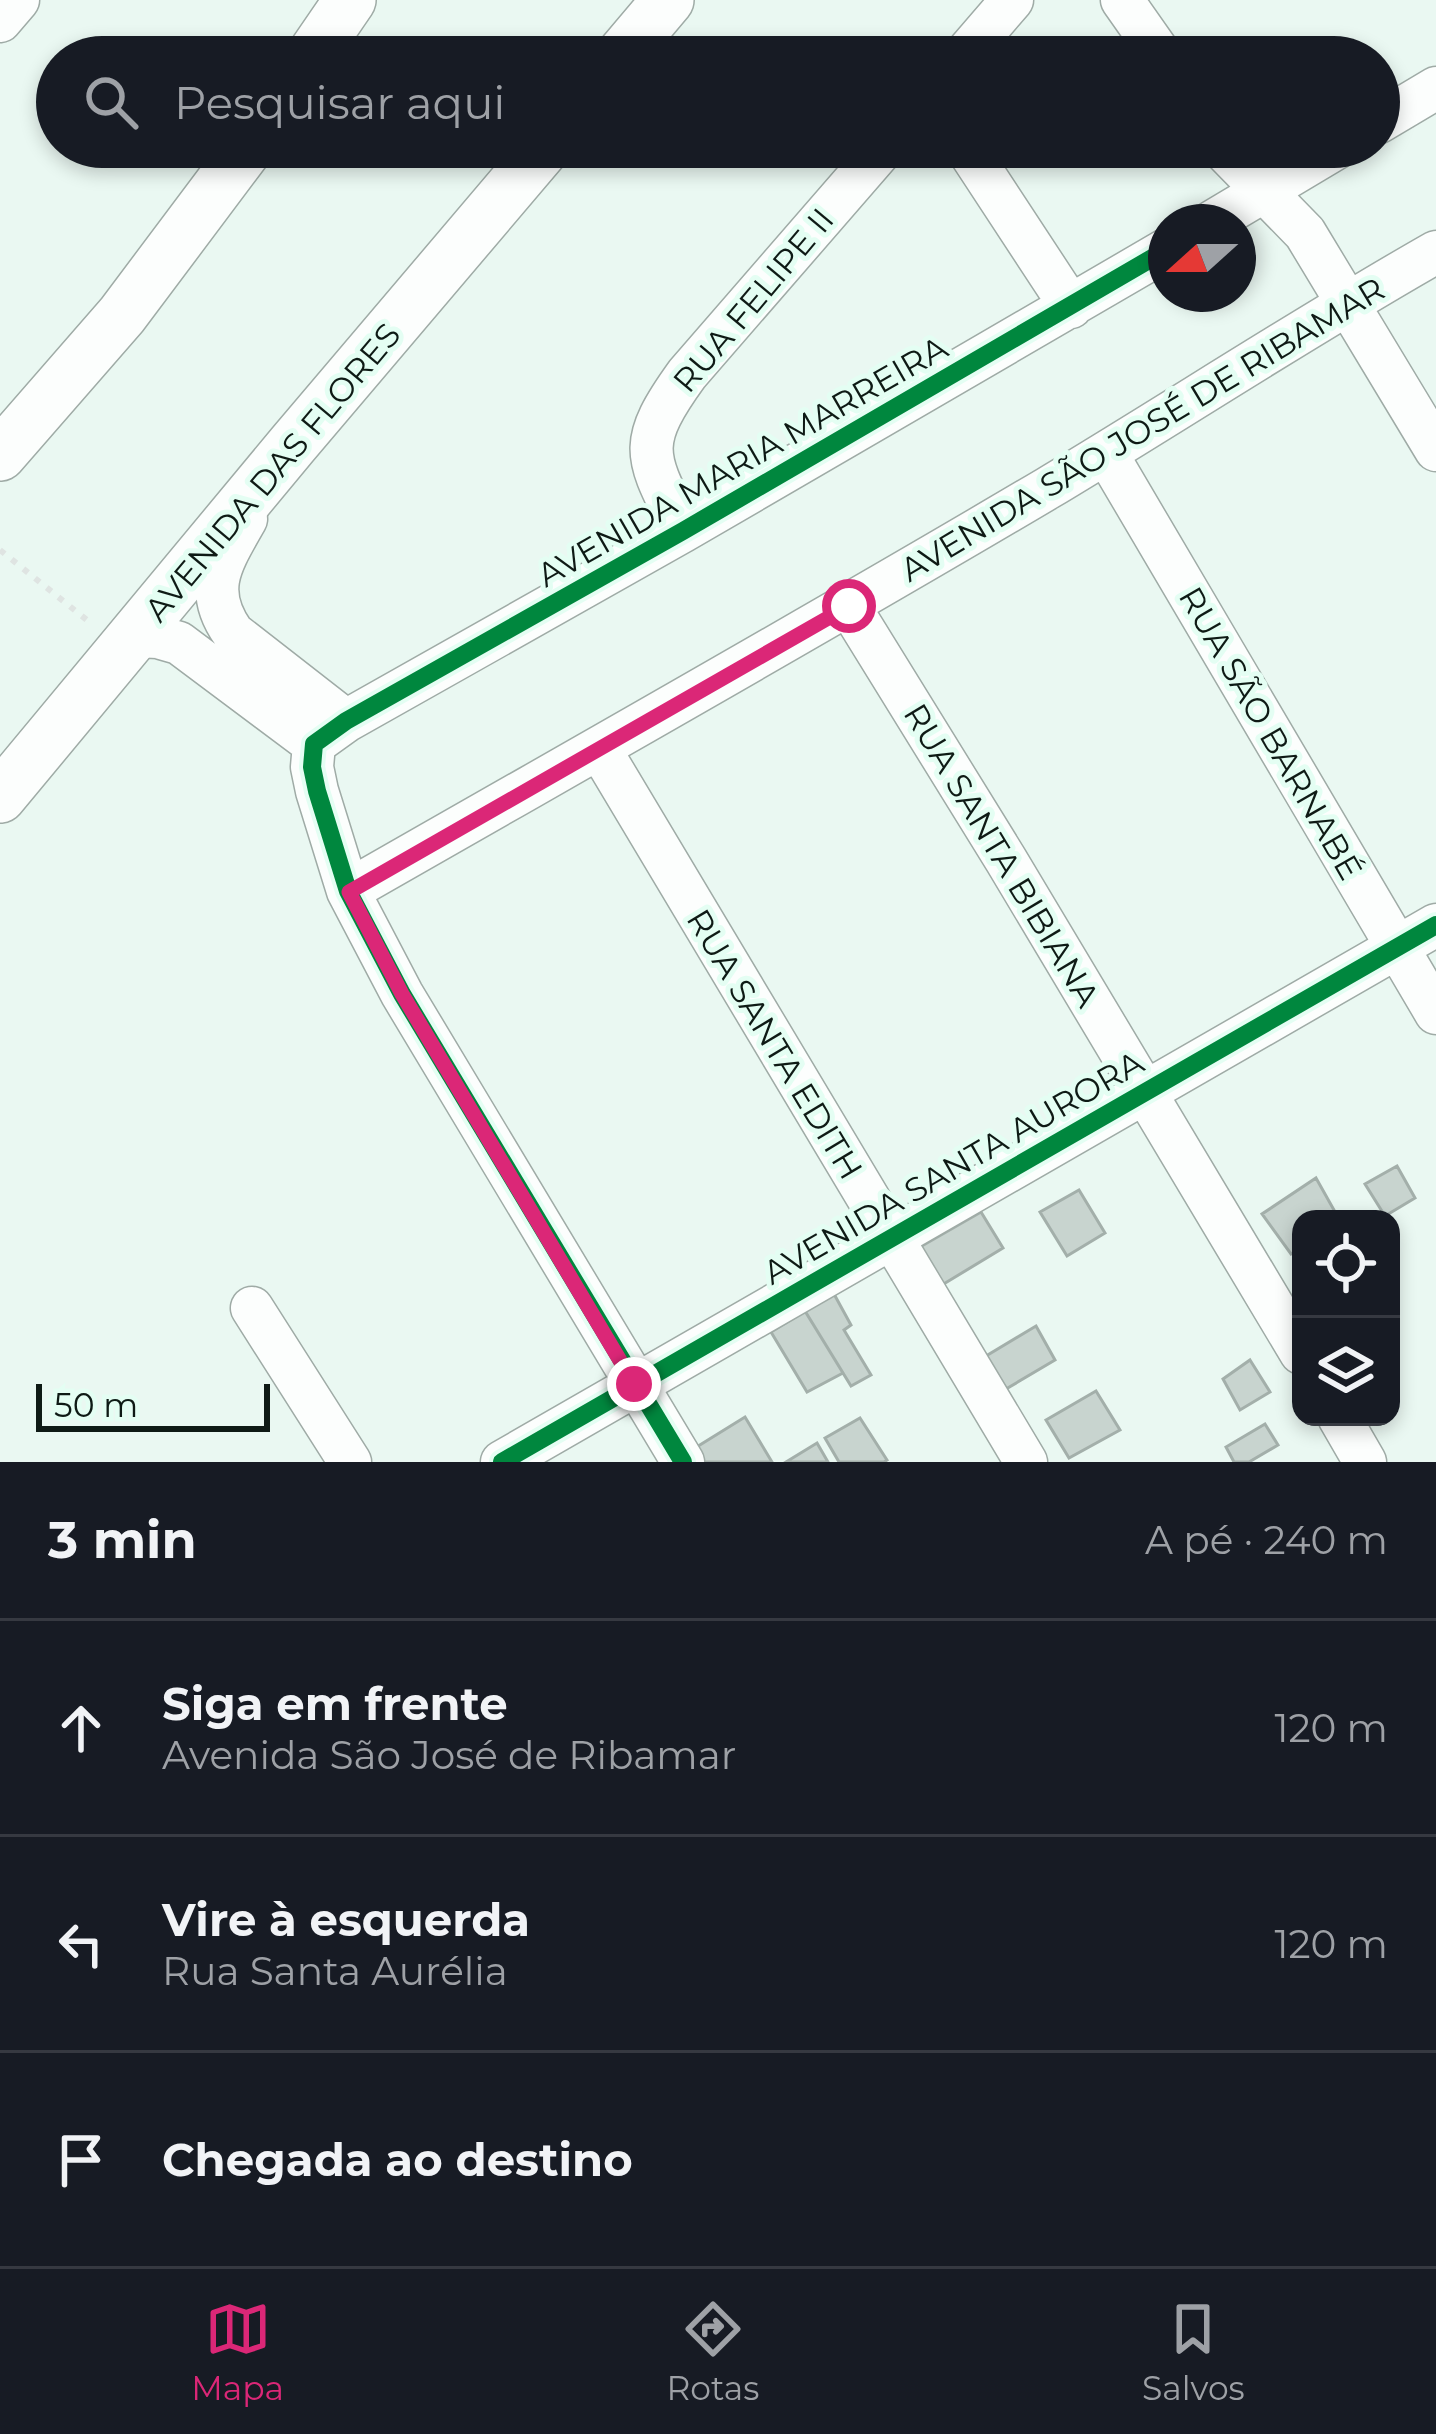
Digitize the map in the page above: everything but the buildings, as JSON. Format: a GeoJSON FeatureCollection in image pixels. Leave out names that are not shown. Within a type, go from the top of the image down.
{"type":"FeatureCollection","features":[{"type":"Feature","properties":{"kind":"main road"},"geometry":{"type":"LineString","coordinates":[[325,36],[350,0]]}},
{"type":"Feature","properties":{"kind":"main road"},"geometry":{"type":"LineString","coordinates":[[625,36],[631,0]]}},
{"type":"Feature","properties":{"kind":"main road"},"geometry":{"type":"LineString","coordinates":[[638,36],[668,0]]}},
{"type":"Feature","properties":{"kind":"main road"},"geometry":{"type":"LineString","coordinates":[[0,455],[122,315],[232,168]]}},
{"type":"Feature","properties":{"kind":"main road","name":"AVENIDA DAS FLORES"},"geometry":{"type":"LineString","coordinates":[[0,797],[117,633],[292,444],[526,168]]}},
{"type":"Feature","properties":{"kind":"street"},"geometry":{"type":"LineString","coordinates":[[0,21],[18,0]]}},
{"type":"Feature","properties":{"kind":"street"},"geometry":{"type":"LineString","coordinates":[[980,36],[1012,0]]}},
{"type":"Feature","properties":{"kind":"street"},"geometry":{"type":"LineString","coordinates":[[1140,6],[1153,36]]}},
{"type":"Feature","properties":{"kind":"street"},"geometry":{"type":"LineString","coordinates":[[1400,109],[1436,88]]}},
{"type":"Feature","properties":{"kind":"street","name":"RUA FELIPE II"},"geometry":{"type":"LineString","coordinates":[[683,531],[651,460],[652,432],[665,404],[866,168]]}},
{"type":"Feature","properties":{"kind":"street"},"geometry":{"type":"LineString","coordinates":[[980,168],[1071,307]]}},
{"type":"Feature","properties":{"kind":"street"},"geometry":{"type":"LineString","coordinates":[[1243,168],[1304,233],[1436,450]]}},
{"type":"Feature","properties":{"kind":"street"},"geometry":{"type":"LineString","coordinates":[[1242,204],[1303,168]]}},
{"type":"Feature","properties":{"kind":"street","name":"AVENIDA SÃO JOSÉ DE RIBAMAR"},"geometry":{"type":"LineString","coordinates":[[349,892],[849,606],[1436,252]]}},
{"type":"Feature","properties":{"kind":"street","name":"AVENIDA MARIA MARREIRA"},"geometry":{"type":"LineString","coordinates":[[330,732],[1148,261]]}},
{"type":"Feature","properties":{"kind":"street"},"geometry":{"type":"LineString","coordinates":[[0,412],[22,407],[64,380]]}},
{"type":"Feature","properties":{"kind":"street"},"geometry":{"type":"LineString","coordinates":[[292,444],[243,524],[214,589],[220,614],[233,633],[330,732]]}},
{"type":"Feature","properties":{"kind":"street","name":"RUA SÃO BARNABÉ"},"geometry":{"type":"LineString","coordinates":[[1106,453],[1436,1012]]}},
{"type":"Feature","properties":{"kind":"street","name":"RUA SANTA BIBIANA"},"geometry":{"type":"LineString","coordinates":[[849,606],[1292,1338]]}},
{"type":"Feature","properties":{"kind":"street"},"geometry":{"type":"LineString","coordinates":[[117,633],[178,644],[330,732]]}},
{"type":"Feature","properties":{"kind":"street"},"geometry":{"type":"LineString","coordinates":[[330,732],[312,767],[349,892],[402,994],[683,1462]]}},
{"type":"Feature","properties":{"kind":"street","name":"RUA SANTA EDITH"},"geometry":{"type":"LineString","coordinates":[[599,748],[1026,1462]]}},
{"type":"Feature","properties":{"kind":"street","name":"AVENIDA SANTA AURORA"},"geometry":{"type":"LineString","coordinates":[[502,1462],[1436,925]]}},
{"type":"Feature","properties":{"kind":"street"},"geometry":{"type":"LineString","coordinates":[[252,1308],[350,1462]]}},
{"type":"Feature","properties":{"kind":"street"},"geometry":{"type":"LineString","coordinates":[[1344,1426],[1366,1462]]}},
{"type":"Feature","properties":{"kind":"path"},"geometry":{"type":"LineString","coordinates":[[0,550],[117,633]]}},
{"type":"Feature","properties":{"kind":"cycle path"},"geometry":{"type":"LineString","coordinates":[[683,1462],[402,994],[348,891],[317,791],[314,744],[346,721],[1148,260]]}},
{"type":"Feature","properties":{"kind":"cycle path"},"geometry":{"type":"LineString","coordinates":[[502,1462],[1436,925]]}},
{"type":"Feature","properties":{"kind":"route"},"geometry":{"type":"LineString","coordinates":[[634,1384],[402,994],[349,892],[849,606]]}}]}
